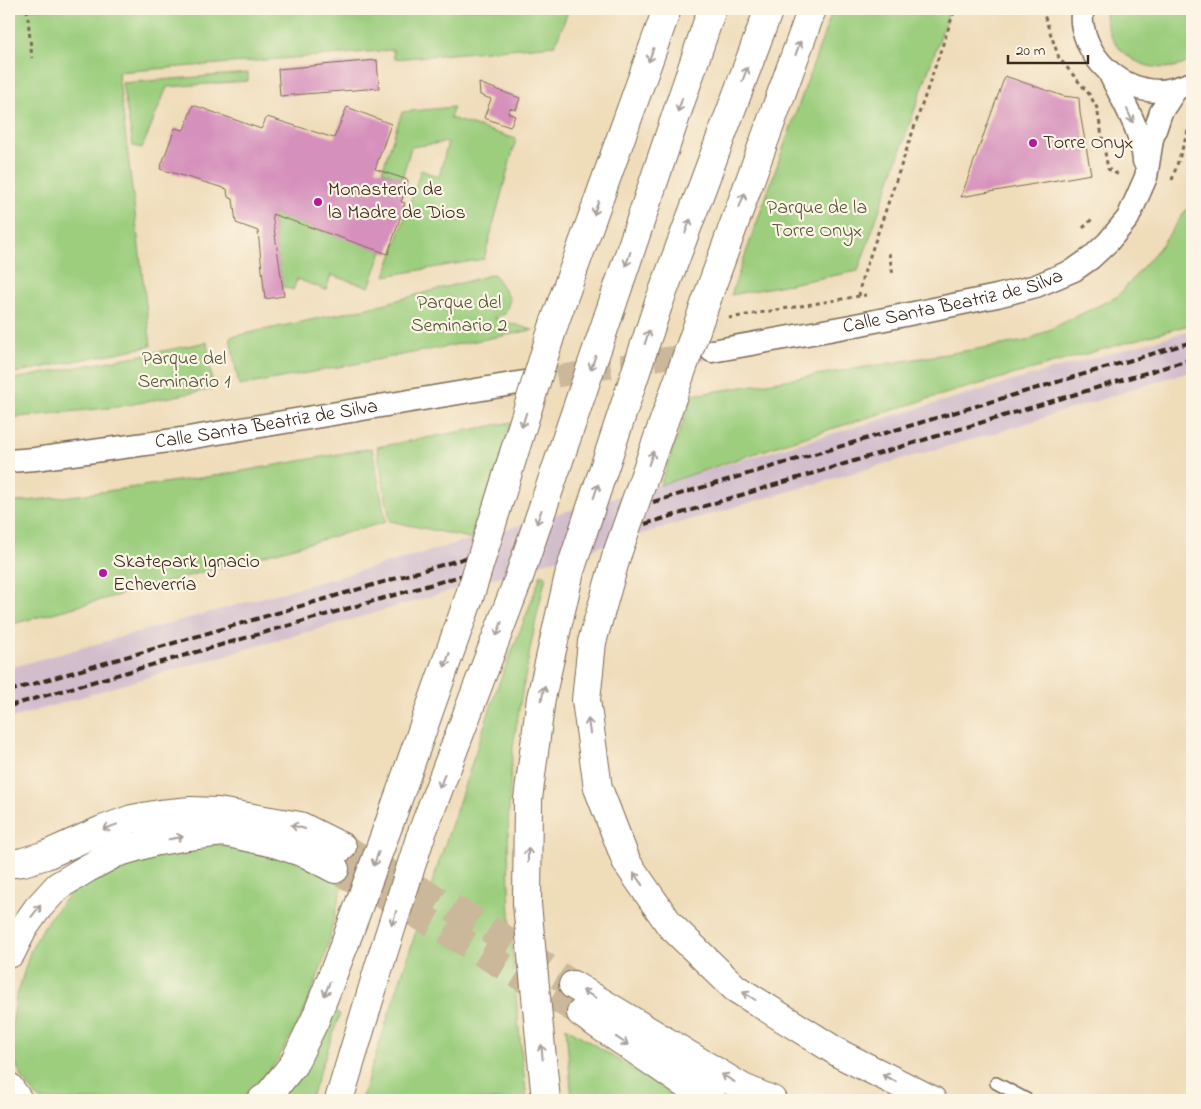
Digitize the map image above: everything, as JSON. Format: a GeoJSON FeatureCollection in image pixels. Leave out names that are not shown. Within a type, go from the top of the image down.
{"type":"FeatureCollection","features":[{"type":"Feature","properties":{"kind":"highway"},"geometry":{"type":"LineString","coordinates":[[262,1100],[268,1096],[293,1064],[315,1020],[345,943],[469,598],[554,324],[667,9]]}},
{"type":"Feature","properties":{"kind":"highway"},"geometry":{"type":"LineString","coordinates":[[339,1100],[420,838],[516,583],[712,9]]}},
{"type":"Feature","properties":{"kind":"highway"},"geometry":{"type":"LineString","coordinates":[[546,1100],[527,904],[528,799],[541,698],[570,571],[658,305],[769,9]]}},
{"type":"Feature","properties":{"kind":"highway"},"geometry":{"type":"LineString","coordinates":[[812,9],[617,554],[592,642],[586,700],[598,788],[627,864],[670,924],[735,988],[842,1055],[932,1100]]}},
{"type":"Feature","properties":{"kind":"highway"},"geometry":{"type":"LineString","coordinates":[[9,864],[46,855],[132,819],[191,811],[218,812],[300,826],[338,858],[307,854],[274,843],[224,832],[153,842],[116,853],[58,886],[37,909],[23,929],[11,953]]}},
{"type":"Feature","properties":{"kind":"highway"},"geometry":{"type":"LineString","coordinates":[[573,985],[743,1088],[772,1100]]}},
{"type":"Feature","properties":{"kind":"highway"},"geometry":{"type":"LineString","coordinates":[[582,1013],[689,1087],[712,1100]]}},
{"type":"Feature","properties":{"kind":"highway"},"geometry":{"type":"LineString","coordinates":[[329,1100],[363,1019]]}},
{"type":"Feature","properties":{"kind":"highway"},"geometry":{"type":"LineString","coordinates":[[9,1087],[18,1100]]}},
{"type":"Feature","properties":{"kind":"street"},"geometry":{"type":"LineString","coordinates":[[1082,9],[1082,28],[1092,52],[1109,72],[1131,117],[1143,150],[1146,177]]}},
{"type":"Feature","properties":{"kind":"street"},"geometry":{"type":"LineString","coordinates":[[1109,72],[1124,82],[1140,88],[1158,91],[1184,86]]}},
{"type":"Feature","properties":{"kind":"street","name":"Calle Santa Beatriz de Silva"},"geometry":{"type":"LineString","coordinates":[[712,351],[864,324],[998,296],[1036,286],[1074,270],[1091,258],[1108,242],[1128,218],[1146,177],[1152,139],[1161,112],[1184,86]]}},
{"type":"Feature","properties":{"kind":"street","name":"Calle Santa Beatriz de Silva"},"geometry":{"type":"LineString","coordinates":[[9,461],[182,439],[524,382]]}},
{"type":"Feature","properties":{"kind":"lane"},"geometry":{"type":"LineString","coordinates":[[996,1082],[1028,1100]]}},
{"type":"Feature","properties":{"kind":"path"},"geometry":{"type":"LineString","coordinates":[[27,9],[32,58]]}},
{"type":"Feature","properties":{"kind":"path"},"geometry":{"type":"LineString","coordinates":[[859,296],[861,282],[955,9]]}},
{"type":"Feature","properties":{"kind":"path"},"geometry":{"type":"LineString","coordinates":[[1042,9],[1059,58],[1089,94],[1097,108],[1108,170],[1123,175]]}},
{"type":"Feature","properties":{"kind":"path"},"geometry":{"type":"LineString","coordinates":[[1174,175],[1192,119]]}},
{"type":"Feature","properties":{"kind":"path"},"geometry":{"type":"LineString","coordinates":[[1118,184],[1123,175],[1124,168]]}},
{"type":"Feature","properties":{"kind":"path"},"geometry":{"type":"LineString","coordinates":[[1077,235],[1096,215]]}},
{"type":"Feature","properties":{"kind":"path"},"geometry":{"type":"LineString","coordinates":[[889,253],[893,276]]}},
{"type":"Feature","properties":{"kind":"path"},"geometry":{"type":"LineString","coordinates":[[722,320],[868,295]]}},
{"type":"Feature","properties":{"kind":"shaded area"},"geometry":{"type":"Polygon","coordinates":[[[1192,330],[1192,372],[1002,431],[9,719],[9,668],[420,554],[1192,330]]]}},
{"type":"Feature","properties":{"kind":"green space"},"geometry":{"type":"Polygon","coordinates":[[[9,9],[569,9],[555,45],[394,59],[393,50],[118,72],[151,346],[9,374],[9,9]]]}},
{"type":"Feature","properties":{"kind":"green space","name":"Parque de la Torre Onyx"},"geometry":{"type":"Polygon","coordinates":[[[833,9],[950,9],[858,271],[731,295],[833,9]]]}},
{"type":"Feature","properties":{"kind":"green space"},"geometry":{"type":"Polygon","coordinates":[[[1105,9],[1192,9],[1192,60],[1180,66],[1166,68],[1155,67],[1134,60],[1117,45],[1111,36],[1106,21],[1105,9]]]}},
{"type":"Feature","properties":{"kind":"green space"},"geometry":{"type":"Polygon","coordinates":[[[248,73],[248,81],[167,87],[142,148],[133,146],[122,83],[248,73]]]}},
{"type":"Feature","properties":{"kind":"green space"},"geometry":{"type":"Polygon","coordinates":[[[454,107],[450,118],[516,139],[484,259],[385,276],[421,170],[439,177],[448,142],[411,147],[402,178],[382,171],[402,112],[454,107]]]}},
{"type":"Feature","properties":{"kind":"green space"},"geometry":{"type":"Polygon","coordinates":[[[1192,202],[1192,324],[934,397],[660,485],[693,395],[1026,341],[1118,296],[1160,247],[1192,202]]]}},
{"type":"Feature","properties":{"kind":"green space"},"geometry":{"type":"Polygon","coordinates":[[[272,214],[382,251],[369,287],[331,275],[326,290],[297,279],[293,290],[282,286],[272,214]]]}},
{"type":"Feature","properties":{"kind":"green space","name":"Parque del Seminario 2"},"geometry":{"type":"Polygon","coordinates":[[[494,274],[510,299],[505,314],[493,318],[533,330],[239,386],[230,337],[372,307],[494,274]]]}},
{"type":"Feature","properties":{"kind":"green space","name":"Parque del Seminario 1"},"geometry":{"type":"Polygon","coordinates":[[[207,342],[213,389],[117,407],[9,418],[9,380],[207,342]]]}},
{"type":"Feature","properties":{"kind":"green space"},"geometry":{"type":"Polygon","coordinates":[[[512,422],[474,539],[390,521],[377,447],[512,422]]]}},
{"type":"Feature","properties":{"kind":"green space","name":"Skatepark Ignacio Echeverría"},"geometry":{"type":"Polygon","coordinates":[[[372,448],[386,522],[9,625],[9,503],[220,475],[372,448]]]}},
{"type":"Feature","properties":{"kind":"green space"},"geometry":{"type":"Polygon","coordinates":[[[541,574],[546,576],[532,639],[513,748],[508,836],[513,954],[527,1100],[361,1100],[497,688],[541,574]]]}},
{"type":"Feature","properties":{"kind":"green space"},"geometry":{"type":"Polygon","coordinates":[[[203,842],[277,853],[331,878],[343,886],[324,960],[300,1020],[276,1062],[251,1091],[237,1100],[39,1100],[18,1069],[12,1048],[11,1032],[16,999],[30,952],[48,920],[79,886],[118,862],[203,842]]]}},
{"type":"Feature","properties":{"kind":"green space"},"geometry":{"type":"Polygon","coordinates":[[[330,1010],[340,1014],[310,1100],[277,1100],[330,1010]]]}},
{"type":"Feature","properties":{"kind":"green space"},"geometry":{"type":"Polygon","coordinates":[[[566,1027],[681,1100],[572,1100],[566,1027]]]}},
{"type":"Feature","properties":{"kind":"building"},"geometry":{"type":"Polygon","coordinates":[[[377,60],[379,88],[280,96],[278,69],[377,60]]]}},
{"type":"Feature","properties":{"kind":"building","name":"Torre Onyx"},"geometry":{"type":"Polygon","coordinates":[[[1005,76],[1063,96],[1079,98],[1091,174],[961,197],[1005,76]]]}},
{"type":"Feature","properties":{"kind":"building"},"geometry":{"type":"Polygon","coordinates":[[[479,83],[520,98],[516,110],[510,108],[508,113],[515,116],[510,127],[484,118],[491,99],[480,95],[479,83]]]}},
{"type":"Feature","properties":{"kind":"building","name":"Monasterio de la Madre de Dios"},"geometry":{"type":"Polygon","coordinates":[[[193,105],[261,129],[267,117],[334,138],[347,107],[391,124],[375,169],[408,180],[401,202],[405,203],[388,254],[272,214],[284,296],[265,299],[258,231],[236,223],[233,199],[228,197],[227,189],[160,169],[175,128],[184,130],[193,105]]]}},
{"type":"Feature","properties":{"kind":"tunnel"},"geometry":{"type":"LineString","coordinates":[[524,382],[701,352]]}},
{"type":"Feature","properties":{"kind":"tunnel"},"geometry":{"type":"LineString","coordinates":[[342,847],[488,928],[573,985]]}},
{"type":"Feature","properties":{"kind":"tunnel"},"geometry":{"type":"LineString","coordinates":[[335,869],[428,921],[581,1013]]}},
{"type":"Feature","properties":{"kind":"railway"},"geometry":{"type":"LineString","coordinates":[[653,502],[1192,342]]}},
{"type":"Feature","properties":{"kind":"railway"},"geometry":{"type":"LineString","coordinates":[[645,524],[1192,359]]}},
{"type":"Feature","properties":{"kind":"railway"},"geometry":{"type":"LineString","coordinates":[[9,691],[469,557]]}},
{"type":"Feature","properties":{"kind":"railway"},"geometry":{"type":"LineString","coordinates":[[9,706],[464,575]]}},
{"type":"Feature","properties":{"kind":"place","name":"Torre Onyx"},"geometry":{"type":"Point","coordinates":[1033,143]}},
{"type":"Feature","properties":{"kind":"place","name":"Monasterio de la Madre de Dios"},"geometry":{"type":"Point","coordinates":[318,202]}},
{"type":"Feature","properties":{"kind":"place","name":"Skatepark Ignacio Echeverría"},"geometry":{"type":"Point","coordinates":[103,573]}}]}
